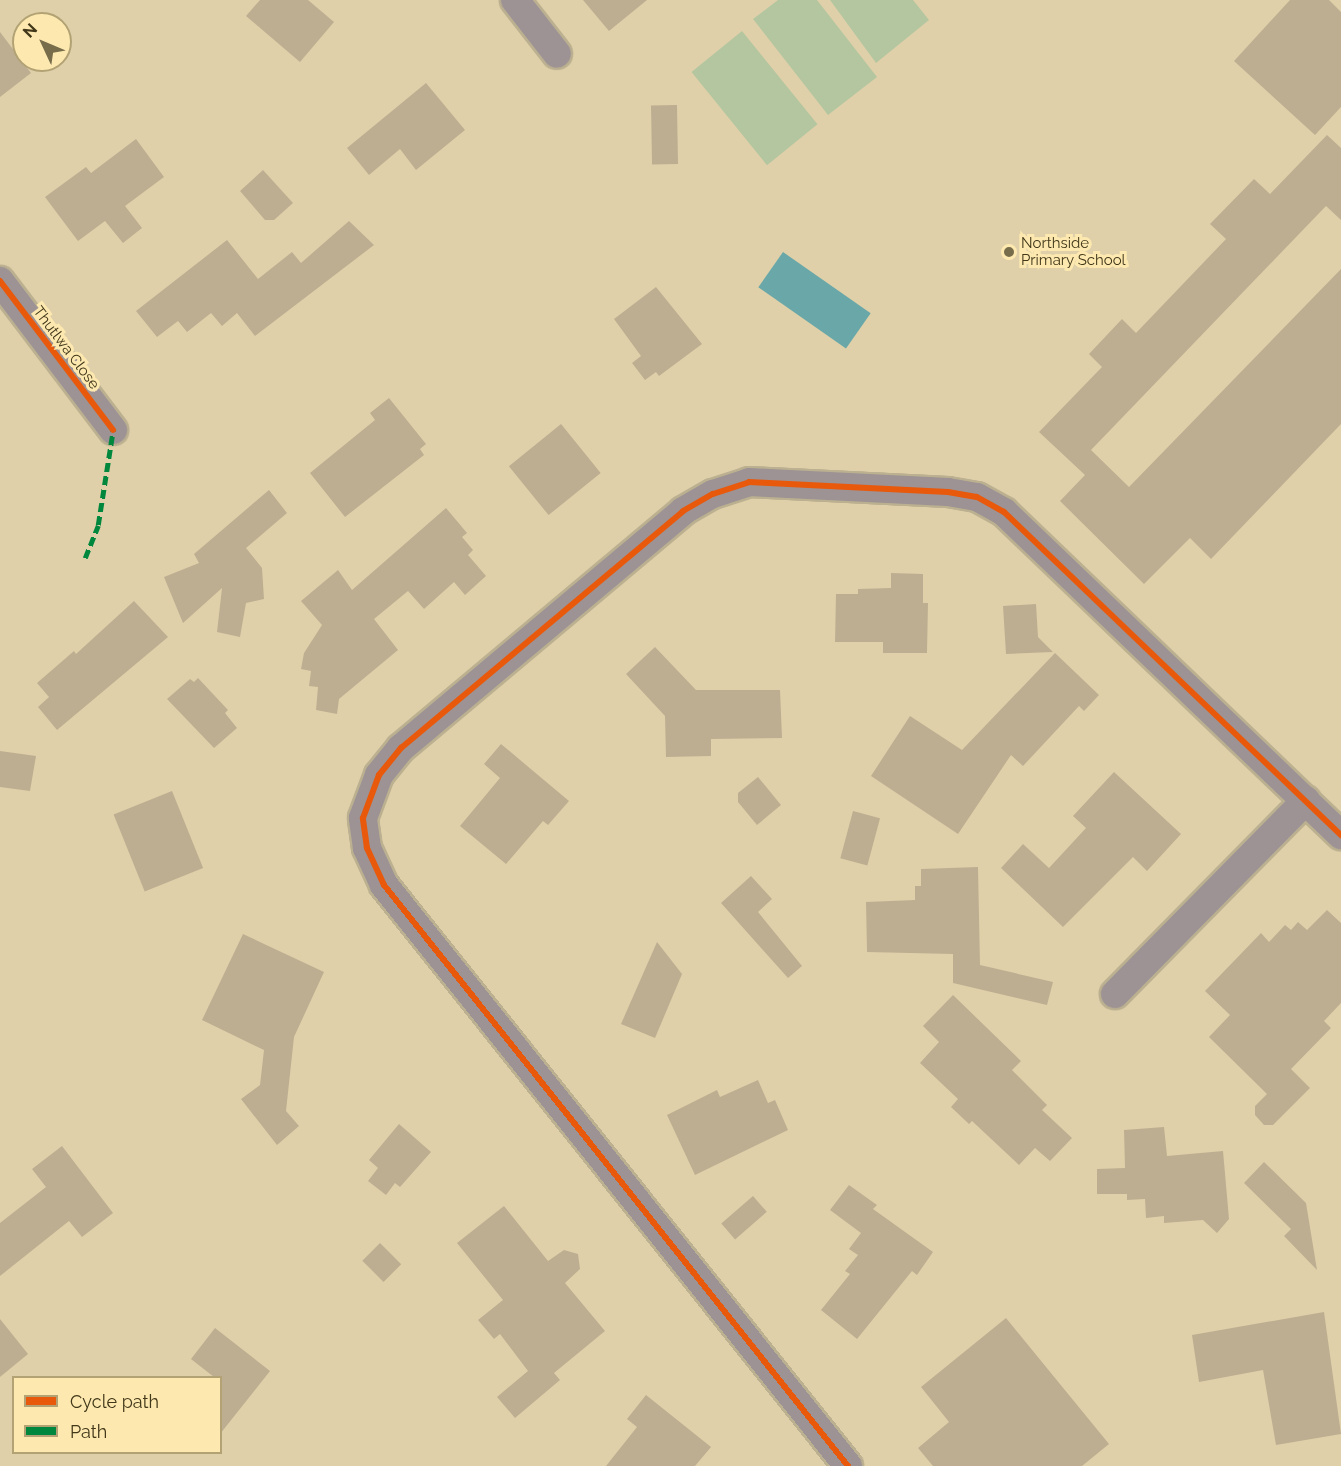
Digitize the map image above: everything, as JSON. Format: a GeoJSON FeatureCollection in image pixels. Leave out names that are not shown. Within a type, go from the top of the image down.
{"type":"FeatureCollection","features":[{"type":"Feature","properties":{"kind":"street"},"geometry":{"type":"LineString","coordinates":[[515,0],[557,54]]}},
{"type":"Feature","properties":{"kind":"street","name":"Thutlwa Close"},"geometry":{"type":"LineString","coordinates":[[0,281],[113,430]]}},
{"type":"Feature","properties":{"kind":"street"},"geometry":{"type":"LineString","coordinates":[[848,1466],[384,885],[367,848],[363,818],[379,775],[401,748],[683,511],[713,494],[749,482],[948,492],[977,497],[1004,512],[1341,835]]}},
{"type":"Feature","properties":{"kind":"street"},"geometry":{"type":"LineString","coordinates":[[1115,994],[1306,800]]}},
{"type":"Feature","properties":{"kind":"green space"},"geometry":{"type":"Polygon","coordinates":[[[778,0],[817,0],[877,77],[828,115],[753,19],[778,0]]]}},
{"type":"Feature","properties":{"kind":"green space"},"geometry":{"type":"Polygon","coordinates":[[[830,0],[913,0],[929,20],[876,63],[830,0]]]}},
{"type":"Feature","properties":{"kind":"green space"},"geometry":{"type":"Polygon","coordinates":[[[742,31],[818,124],[767,165],[691,72],[742,31]]]}},
{"type":"Feature","properties":{"kind":"water"},"geometry":{"type":"Polygon","coordinates":[[[783,252],[871,313],[846,349],[758,287],[783,252]]]}},
{"type":"Feature","properties":{"kind":"building"},"geometry":{"type":"Polygon","coordinates":[[[260,0],[308,0],[334,22],[300,62],[246,16],[260,0]]]}},
{"type":"Feature","properties":{"kind":"building"},"geometry":{"type":"Polygon","coordinates":[[[583,0],[647,0],[609,31],[583,0]]]}},
{"type":"Feature","properties":{"kind":"building"},"geometry":{"type":"Polygon","coordinates":[[[1290,0],[1329,0],[1341,12],[1341,107],[1315,135],[1234,61],[1290,0]]]}},
{"type":"Feature","properties":{"kind":"building"},"geometry":{"type":"Polygon","coordinates":[[[0,32],[12,48],[12,72],[31,73],[0,97],[0,32]]]}},
{"type":"Feature","properties":{"kind":"building"},"geometry":{"type":"Polygon","coordinates":[[[426,83],[465,130],[416,170],[400,149],[369,175],[347,148],[426,83]]]}},
{"type":"Feature","properties":{"kind":"building"},"geometry":{"type":"Polygon","coordinates":[[[651,105],[677,105],[678,164],[652,164],[651,105]]]}},
{"type":"Feature","properties":{"kind":"building"},"geometry":{"type":"Polygon","coordinates":[[[1327,135],[1341,148],[1341,220],[1326,206],[1091,450],[1129,487],[1341,269],[1341,424],[1211,559],[1190,538],[1144,584],[1060,501],[1085,475],[1039,432],[1102,367],[1089,354],[1122,319],[1136,333],[1226,239],[1210,224],[1254,179],[1270,194],[1327,135]]]}},
{"type":"Feature","properties":{"kind":"building"},"geometry":{"type":"Polygon","coordinates":[[[136,139],[164,177],[125,206],[142,228],[123,243],[105,221],[78,241],[45,197],[86,167],[91,173],[136,139]]]}},
{"type":"Feature","properties":{"kind":"building"},"geometry":{"type":"Polygon","coordinates":[[[263,170],[293,203],[274,220],[265,220],[240,191],[263,170]]]}},
{"type":"Feature","properties":{"kind":"building"},"geometry":{"type":"Polygon","coordinates":[[[349,221],[374,245],[255,336],[237,313],[222,326],[211,313],[187,332],[178,321],[157,337],[136,311],[227,240],[258,279],[292,252],[301,263],[349,221]]]}},
{"type":"Feature","properties":{"kind":"building"},"geometry":{"type":"Polygon","coordinates":[[[656,287],[702,344],[659,376],[656,372],[645,380],[632,363],[641,356],[614,319],[656,287]]]}},
{"type":"Feature","properties":{"kind":"building"},"geometry":{"type":"Polygon","coordinates":[[[389,398],[426,444],[420,449],[424,455],[345,517],[310,473],[375,420],[370,413],[389,398]]]}},
{"type":"Feature","properties":{"kind":"building"},"geometry":{"type":"Polygon","coordinates":[[[561,424],[601,473],[549,515],[509,466],[561,424]]]}},
{"type":"Feature","properties":{"kind":"building"},"geometry":{"type":"Polygon","coordinates":[[[269,490],[287,513],[246,548],[262,568],[264,599],[246,603],[240,637],[217,632],[222,588],[183,623],[164,577],[199,563],[194,554],[269,490]]]}},
{"type":"Feature","properties":{"kind":"building"},"geometry":{"type":"Polygon","coordinates":[[[446,508],[467,533],[462,537],[473,550],[468,555],[486,576],[465,595],[454,582],[424,609],[408,591],[374,619],[398,650],[339,699],[337,714],[316,710],[318,687],[309,686],[311,671],[301,669],[304,653],[322,625],[301,601],[338,570],[352,590],[446,508]]]}},
{"type":"Feature","properties":{"kind":"building"},"geometry":{"type":"Polygon","coordinates":[[[891,573],[923,574],[923,603],[928,603],[927,653],[883,653],[883,642],[835,642],[836,594],[858,594],[858,589],[891,588],[891,573]]]}},
{"type":"Feature","properties":{"kind":"building"},"geometry":{"type":"Polygon","coordinates":[[[134,601],[168,637],[57,730],[38,707],[49,697],[37,683],[74,651],[76,654],[134,601]]]}},
{"type":"Feature","properties":{"kind":"building"},"geometry":{"type":"Polygon","coordinates":[[[1036,604],[1038,637],[1053,652],[1006,654],[1003,606],[1036,604]]]}},
{"type":"Feature","properties":{"kind":"building"},"geometry":{"type":"Polygon","coordinates":[[[655,647],[696,690],[780,690],[782,738],[711,739],[711,756],[666,757],[665,716],[626,674],[655,647]]]}},
{"type":"Feature","properties":{"kind":"building"},"geometry":{"type":"Polygon","coordinates":[[[1055,653],[1099,695],[1084,711],[1079,706],[1023,766],[1011,755],[958,834],[871,776],[910,716],[962,750],[1055,653]]]}},
{"type":"Feature","properties":{"kind":"building"},"geometry":{"type":"Polygon","coordinates":[[[198,678],[228,710],[225,713],[237,728],[214,748],[167,699],[190,679],[194,682],[198,678]]]}},
{"type":"Feature","properties":{"kind":"building"},"geometry":{"type":"Polygon","coordinates":[[[501,744],[569,801],[548,825],[543,821],[506,864],[460,826],[500,778],[484,764],[501,744]]]}},
{"type":"Feature","properties":{"kind":"building"},"geometry":{"type":"Polygon","coordinates":[[[0,751],[36,756],[30,791],[0,787],[0,751]]]}},
{"type":"Feature","properties":{"kind":"building"},"geometry":{"type":"Polygon","coordinates":[[[1114,772],[1181,834],[1147,871],[1133,857],[1063,927],[1001,868],[1023,844],[1049,868],[1086,828],[1073,816],[1114,772]]]}},
{"type":"Feature","properties":{"kind":"building"},"geometry":{"type":"Polygon","coordinates":[[[758,777],[781,805],[757,825],[738,802],[738,793],[758,777]]]}},
{"type":"Feature","properties":{"kind":"building"},"geometry":{"type":"Polygon","coordinates":[[[172,791],[203,868],[145,892],[114,815],[172,791]]]}},
{"type":"Feature","properties":{"kind":"building"},"geometry":{"type":"Polygon","coordinates":[[[853,811],[880,818],[867,866],[840,858],[853,811]]]}},
{"type":"Feature","properties":{"kind":"building"},"geometry":{"type":"Polygon","coordinates":[[[978,867],[980,965],[1053,982],[1047,1005],[953,983],[953,954],[867,952],[866,902],[915,900],[915,886],[921,886],[921,869],[978,867]]]}},
{"type":"Feature","properties":{"kind":"building"},"geometry":{"type":"Polygon","coordinates":[[[751,876],[772,899],[758,912],[802,966],[788,978],[721,903],[751,876]]]}},
{"type":"Feature","properties":{"kind":"building"},"geometry":{"type":"Polygon","coordinates":[[[1327,910],[1341,923],[1341,1003],[1324,1021],[1331,1028],[1291,1069],[1310,1088],[1273,1125],[1264,1125],[1255,1115],[1255,1106],[1267,1094],[1209,1037],[1230,1015],[1205,991],[1261,933],[1269,942],[1285,925],[1291,930],[1298,922],[1307,930],[1327,910]]]}},
{"type":"Feature","properties":{"kind":"building"},"geometry":{"type":"Polygon","coordinates":[[[243,934],[324,972],[294,1037],[286,1111],[299,1126],[277,1145],[241,1099],[260,1085],[264,1050],[202,1020],[243,934]]]}},
{"type":"Feature","properties":{"kind":"building"},"geometry":{"type":"Polygon","coordinates":[[[657,942],[682,974],[655,1038],[621,1024],[657,942]]]}},
{"type":"Feature","properties":{"kind":"building"},"geometry":{"type":"Polygon","coordinates":[[[953,995],[1021,1061],[1012,1070],[1047,1105],[1042,1110],[1072,1138],[1050,1161],[1035,1148],[1019,1165],[972,1121],[969,1124],[951,1107],[958,1099],[920,1063],[939,1042],[923,1026],[953,995]]]}},
{"type":"Feature","properties":{"kind":"building"},"geometry":{"type":"Polygon","coordinates":[[[758,1080],[768,1103],[775,1100],[788,1130],[695,1175],[667,1115],[717,1090],[720,1097],[758,1080]]]}},
{"type":"Feature","properties":{"kind":"building"},"geometry":{"type":"Polygon","coordinates":[[[399,1124],[431,1152],[400,1187],[395,1183],[386,1195],[368,1181],[378,1168],[369,1160],[399,1124]]]}},
{"type":"Feature","properties":{"kind":"building"},"geometry":{"type":"Polygon","coordinates":[[[1164,1127],[1167,1156],[1223,1151],[1229,1219],[1217,1233],[1203,1220],[1164,1223],[1164,1216],[1146,1218],[1145,1199],[1127,1200],[1127,1194],[1097,1194],[1097,1169],[1125,1168],[1124,1130],[1164,1127]]]}},
{"type":"Feature","properties":{"kind":"building"},"geometry":{"type":"Polygon","coordinates":[[[62,1146],[113,1213],[82,1237],[69,1221],[0,1276],[0,1223],[46,1187],[32,1169],[62,1146]]]}},
{"type":"Feature","properties":{"kind":"building"},"geometry":{"type":"Polygon","coordinates":[[[1264,1162],[1306,1203],[1317,1270],[1284,1236],[1291,1229],[1244,1183],[1264,1162]]]}},
{"type":"Feature","properties":{"kind":"building"},"geometry":{"type":"Polygon","coordinates":[[[849,1185],[877,1205],[873,1209],[933,1252],[917,1275],[912,1271],[857,1339],[821,1310],[850,1274],[845,1271],[858,1255],[849,1249],[861,1233],[830,1210],[849,1185]]]}},
{"type":"Feature","properties":{"kind":"building"},"geometry":{"type":"Polygon","coordinates":[[[753,1196],[767,1212],[735,1239],[721,1224],[753,1196]]]}},
{"type":"Feature","properties":{"kind":"building"},"geometry":{"type":"Polygon","coordinates":[[[504,1206],[548,1261],[564,1250],[578,1254],[580,1269],[565,1283],[605,1331],[554,1373],[560,1380],[515,1418],[497,1397],[528,1371],[500,1334],[494,1339],[478,1320],[503,1300],[457,1243],[504,1206]]]}},
{"type":"Feature","properties":{"kind":"building"},"geometry":{"type":"Polygon","coordinates":[[[380,1243],[401,1264],[384,1282],[362,1261],[380,1243]]]}},
{"type":"Feature","properties":{"kind":"building"},"geometry":{"type":"Polygon","coordinates":[[[1324,1312],[1341,1434],[1276,1445],[1263,1370],[1199,1382],[1192,1335],[1324,1312]]]}},
{"type":"Feature","properties":{"kind":"building"},"geometry":{"type":"Polygon","coordinates":[[[1006,1318],[1109,1444],[1082,1466],[933,1466],[918,1448],[949,1422],[921,1387],[1006,1318]]]}},
{"type":"Feature","properties":{"kind":"building"},"geometry":{"type":"Polygon","coordinates":[[[0,1319],[28,1354],[0,1377],[0,1319]]]}},
{"type":"Feature","properties":{"kind":"building"},"geometry":{"type":"Polygon","coordinates":[[[215,1328],[270,1371],[222,1431],[222,1376],[213,1376],[191,1359],[215,1328]]]}},
{"type":"Feature","properties":{"kind":"building"},"geometry":{"type":"Polygon","coordinates":[[[646,1395],[711,1447],[695,1466],[606,1466],[637,1427],[627,1419],[646,1395]]]}},
{"type":"Feature","properties":{"kind":"marked path"},"geometry":{"type":"LineString","coordinates":[[85,558],[98,525],[113,430]]}},
{"type":"Feature","properties":{"kind":"cycle path"},"geometry":{"type":"LineString","coordinates":[[0,281],[113,430]]}},
{"type":"Feature","properties":{"kind":"cycle path"},"geometry":{"type":"LineString","coordinates":[[848,1466],[384,885],[367,848],[363,818],[379,775],[401,748],[683,511],[713,494],[749,482],[948,492],[977,497],[1004,512],[1341,835]]}},
{"type":"Feature","properties":{"kind":"place","name":"Northside Primary School"},"geometry":{"type":"Point","coordinates":[1009,252]}}]}
